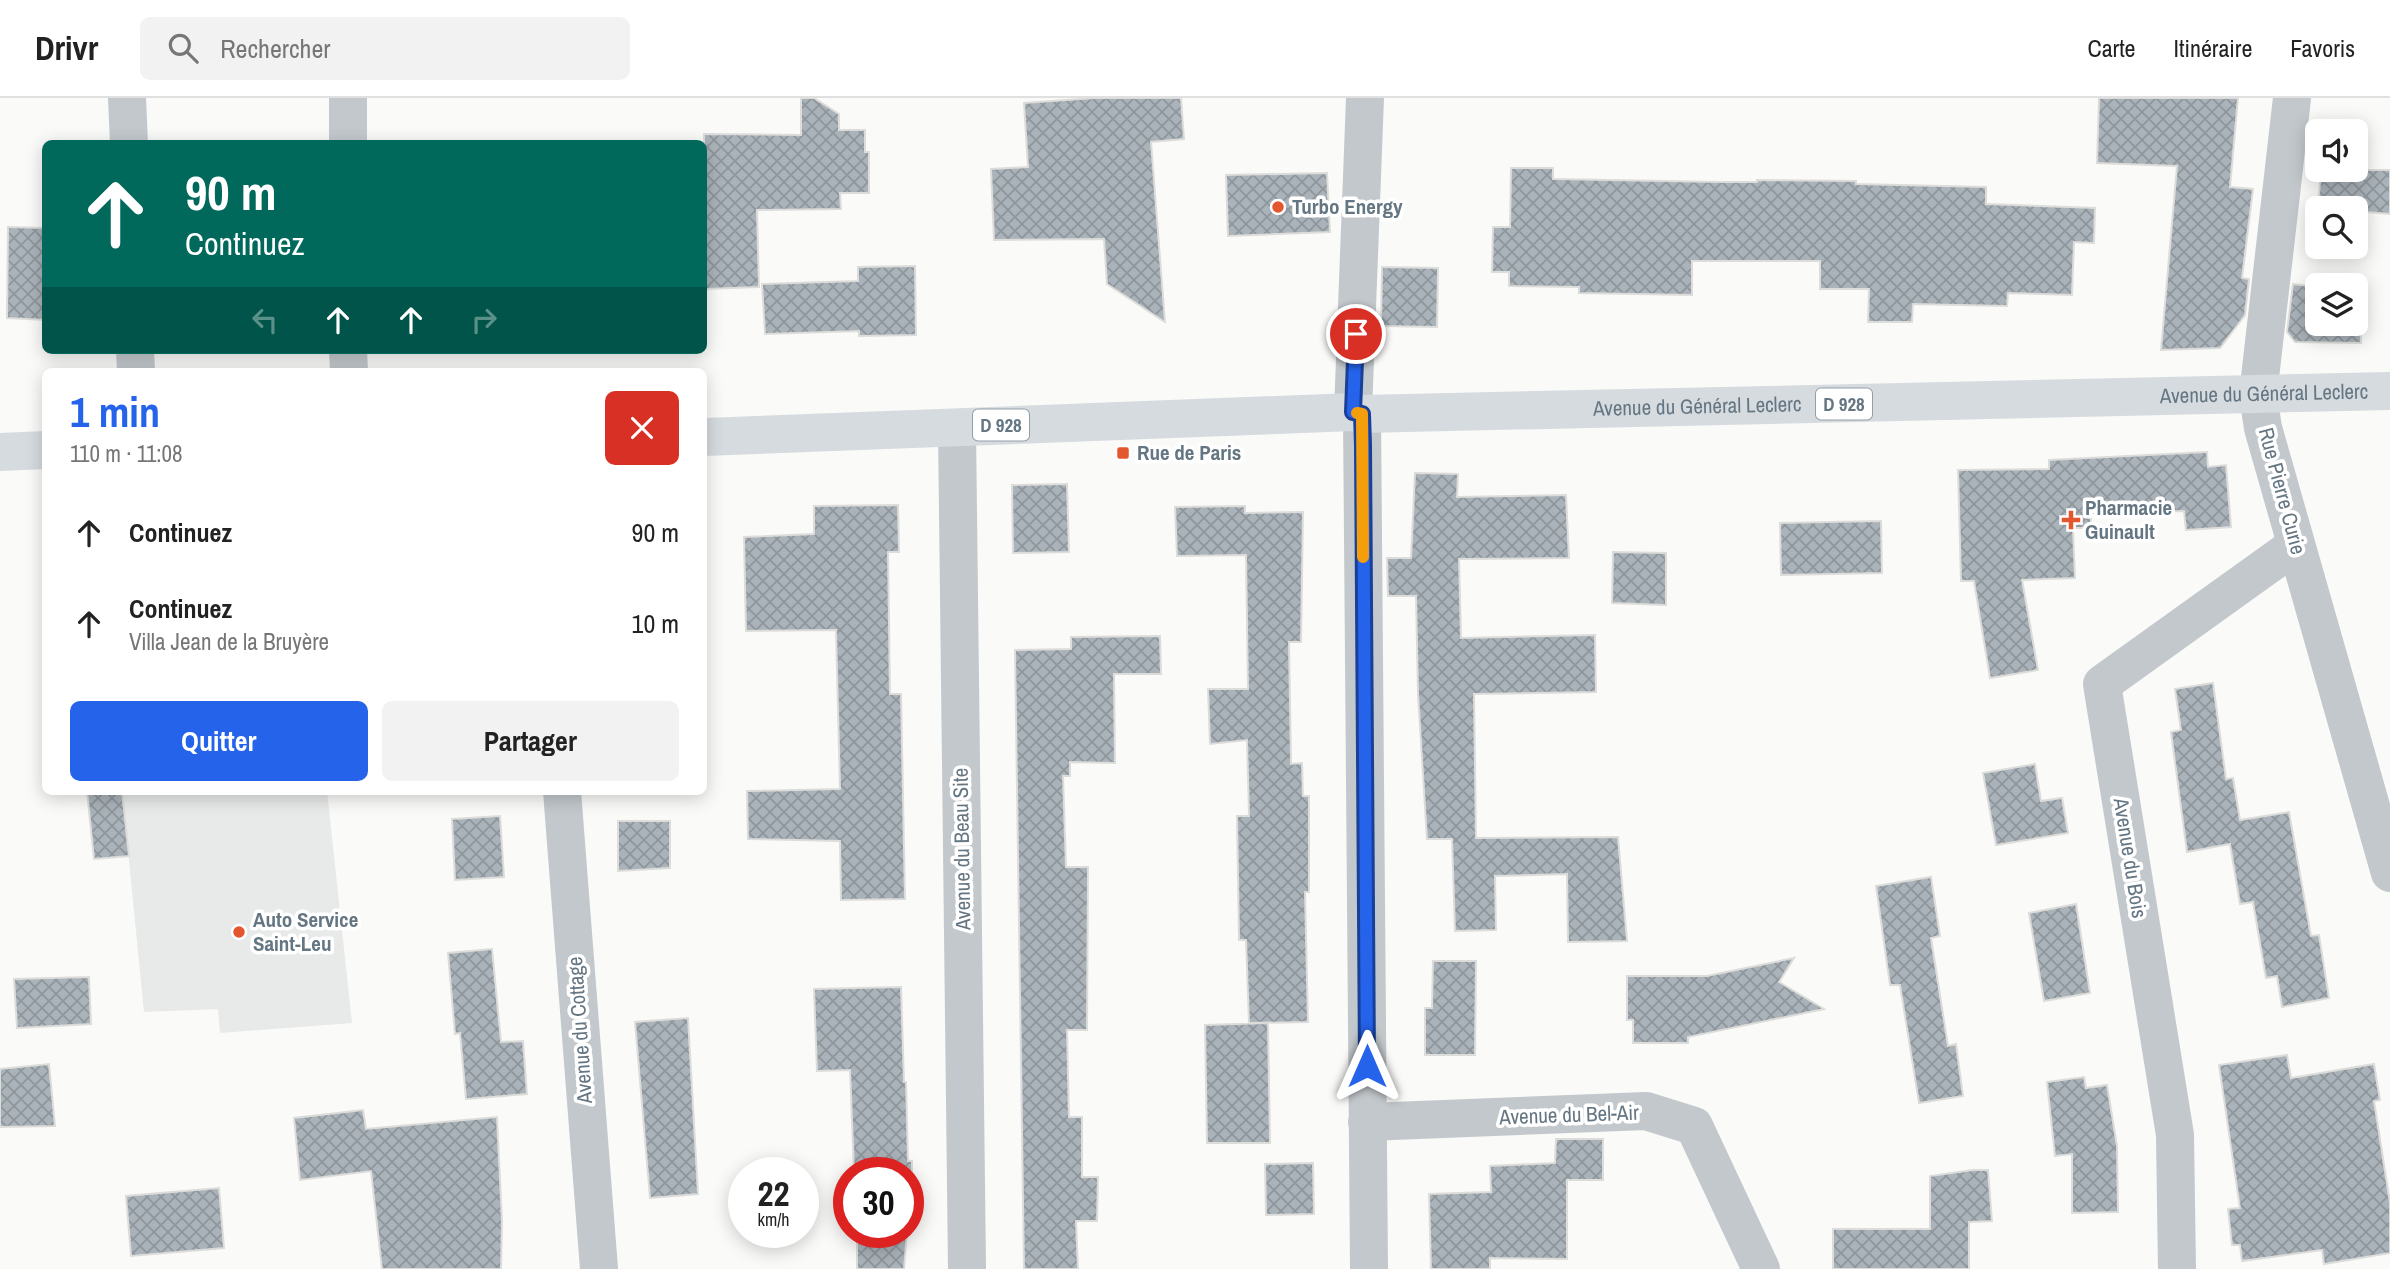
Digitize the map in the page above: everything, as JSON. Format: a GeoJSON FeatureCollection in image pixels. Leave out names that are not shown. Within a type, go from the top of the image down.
{"type":"FeatureCollection","features":[{"type":"Feature","properties":{"kind":"main road","name":"Avenue du Général Leclerc"},"geometry":{"type":"LineString","coordinates":[[957,428],[1299,414],[2390,391]]}},
{"type":"Feature","properties":{"kind":"main road","name":"D 928"},"geometry":{"type":"LineString","coordinates":[[707,437],[957,428]]}},
{"type":"Feature","properties":{"kind":"main road"},"geometry":{"type":"LineString","coordinates":[[0,452],[42,450]]}},
{"type":"Feature","properties":{"kind":"street"},"geometry":{"type":"LineString","coordinates":[[127,98],[128,140]]}},
{"type":"Feature","properties":{"kind":"street"},"geometry":{"type":"LineString","coordinates":[[348,98],[348,140]]}},
{"type":"Feature","properties":{"kind":"street"},"geometry":{"type":"LineString","coordinates":[[1365,98],[1358,413],[1362,454],[1369,1269]]}},
{"type":"Feature","properties":{"kind":"street","name":"Rue Pierre Curie"},"geometry":{"type":"LineString","coordinates":[[2292,98],[2258,395],[2263,428],[2390,873]]}},
{"type":"Feature","properties":{"kind":"street","name":"Avenue du Beau Site"},"geometry":{"type":"LineString","coordinates":[[957,428],[967,1269]]}},
{"type":"Feature","properties":{"kind":"street","name":"Avenue du Bois"},"geometry":{"type":"LineString","coordinates":[[2177,1269],[2175,1135],[2102,684],[2296,545]]}},
{"type":"Feature","properties":{"kind":"street","name":"Avenue du Cottage"},"geometry":{"type":"LineString","coordinates":[[562,795],[599,1269]]}},
{"type":"Feature","properties":{"kind":"street","name":"Avenue du Bel-Air"},"geometry":{"type":"LineString","coordinates":[[1367,1122],[1646,1111],[1694,1126],[1761,1269]]}},
{"type":"Feature","properties":{"kind":"shaded area","name":"Auto Service Saint-Leu"},"geometry":{"type":"Polygon","coordinates":[[[122,795],[327,795],[352,1023],[220,1033],[218,1009],[144,1012],[122,795]]]}},
{"type":"Feature","properties":{"kind":"building"},"geometry":{"type":"Polygon","coordinates":[[[801,98],[814,98],[839,114],[839,130],[865,130],[865,152],[869,152],[869,193],[840,193],[841,209],[757,210],[759,287],[707,289],[707,140],[704,140],[704,134],[801,135],[801,98]]]}},
{"type":"Feature","properties":{"kind":"building"},"geometry":{"type":"Polygon","coordinates":[[[1095,98],[1181,98],[1184,139],[1151,142],[1165,322],[1107,284],[1104,239],[994,240],[991,169],[1028,167],[1024,103],[1095,98]]]}},
{"type":"Feature","properties":{"kind":"building"},"geometry":{"type":"Polygon","coordinates":[[[2099,98],[2238,98],[2230,187],[2253,189],[2242,278],[2249,279],[2245,315],[2220,348],[2161,350],[2177,166],[2097,163],[2099,98]]]}},
{"type":"Feature","properties":{"kind":"building"},"geometry":{"type":"Polygon","coordinates":[[[1511,168],[1553,168],[1553,179],[1856,181],[1856,184],[1986,187],[1986,204],[2095,208],[2094,243],[2074,242],[2072,295],[2008,293],[2007,306],[1913,304],[1912,322],[1868,322],[1869,289],[1820,289],[1820,261],[1692,261],[1692,295],[1579,293],[1579,287],[1509,286],[1509,272],[1492,272],[1493,227],[1510,227],[1511,168]]]}},
{"type":"Feature","properties":{"kind":"building"},"geometry":{"type":"Polygon","coordinates":[[[2368,170],[2390,170],[2390,214],[2368,212],[2368,196],[2319,196],[2320,182],[2368,182],[2368,170]]]}},
{"type":"Feature","properties":{"kind":"building","name":"Turbo Energy"},"geometry":{"type":"Polygon","coordinates":[[[1327,173],[1330,232],[1228,236],[1226,175],[1327,173]]]}},
{"type":"Feature","properties":{"kind":"building"},"geometry":{"type":"Polygon","coordinates":[[[8,227],[42,228],[42,320],[7,318],[8,227]]]}},
{"type":"Feature","properties":{"kind":"building"},"geometry":{"type":"Polygon","coordinates":[[[915,266],[916,335],[859,336],[859,331],[765,334],[762,284],[858,281],[858,267],[915,266]]]}},
{"type":"Feature","properties":{"kind":"building"},"geometry":{"type":"Polygon","coordinates":[[[1382,267],[1438,268],[1437,327],[1381,326],[1382,267]]]}},
{"type":"Feature","properties":{"kind":"building"},"geometry":{"type":"Polygon","coordinates":[[[2293,284],[2305,286],[2305,336],[2361,336],[2361,343],[2295,342],[2287,332],[2293,284]]]}},
{"type":"Feature","properties":{"kind":"building"},"geometry":{"type":"Polygon","coordinates":[[[2207,452],[2208,467],[2226,465],[2231,527],[2186,530],[2184,511],[2091,513],[2091,528],[2073,528],[2075,578],[2022,580],[2038,670],[1990,678],[1974,581],[1961,581],[1958,470],[2049,469],[2049,460],[2207,452]]]}},
{"type":"Feature","properties":{"kind":"building"},"geometry":{"type":"Polygon","coordinates":[[[1415,473],[1458,474],[1457,497],[1566,495],[1569,558],[1459,559],[1461,638],[1595,635],[1596,692],[1474,694],[1476,838],[1618,837],[1627,941],[1568,942],[1567,874],[1495,876],[1496,930],[1455,931],[1452,839],[1427,839],[1418,694],[1416,596],[1388,596],[1387,558],[1411,558],[1415,473]]]}},
{"type":"Feature","properties":{"kind":"building"},"geometry":{"type":"Polygon","coordinates":[[[1067,484],[1069,552],[1013,553],[1012,485],[1067,484]]]}},
{"type":"Feature","properties":{"kind":"building"},"geometry":{"type":"Polygon","coordinates":[[[898,505],[899,552],[888,552],[890,694],[901,694],[905,899],[841,900],[840,841],[748,839],[747,791],[840,789],[836,630],[746,631],[744,537],[814,534],[814,506],[898,505]]]}},
{"type":"Feature","properties":{"kind":"building"},"geometry":{"type":"Polygon","coordinates":[[[1245,506],[1245,513],[1303,512],[1301,642],[1289,642],[1291,764],[1302,763],[1303,796],[1309,796],[1309,892],[1305,892],[1308,1022],[1249,1023],[1246,940],[1239,940],[1237,816],[1249,816],[1247,740],[1210,744],[1208,689],[1248,689],[1246,555],[1177,556],[1175,507],[1245,506]]]}},
{"type":"Feature","properties":{"kind":"building"},"geometry":{"type":"Polygon","coordinates":[[[1881,521],[1882,573],[1781,575],[1780,523],[1881,521]]]}},
{"type":"Feature","properties":{"kind":"building"},"geometry":{"type":"Polygon","coordinates":[[[1613,552],[1666,553],[1666,605],[1612,603],[1613,552]]]}},
{"type":"Feature","properties":{"kind":"building"},"geometry":{"type":"Polygon","coordinates":[[[1160,636],[1161,674],[1114,674],[1115,763],[1070,762],[1070,776],[1063,776],[1066,867],[1088,867],[1087,1030],[1067,1030],[1069,1117],[1082,1117],[1082,1177],[1098,1177],[1097,1221],[1076,1221],[1078,1269],[1024,1269],[1015,650],[1071,649],[1071,637],[1160,636]]]}},
{"type":"Feature","properties":{"kind":"building"},"geometry":{"type":"Polygon","coordinates":[[[2213,683],[2226,779],[2233,778],[2240,820],[2289,812],[2311,936],[2319,935],[2329,998],[2282,1007],[2277,976],[2266,978],[2253,902],[2240,904],[2230,844],[2187,852],[2171,732],[2181,730],[2175,689],[2213,683]]]}},
{"type":"Feature","properties":{"kind":"building"},"geometry":{"type":"Polygon","coordinates":[[[2035,764],[2041,801],[2062,798],[2068,833],[1996,845],[1983,773],[2035,764]]]}},
{"type":"Feature","properties":{"kind":"building"},"geometry":{"type":"Polygon","coordinates":[[[87,795],[122,795],[129,856],[94,859],[87,795]]]}},
{"type":"Feature","properties":{"kind":"building"},"geometry":{"type":"Polygon","coordinates":[[[500,816],[504,877],[455,880],[452,819],[500,816]]]}},
{"type":"Feature","properties":{"kind":"building"},"geometry":{"type":"Polygon","coordinates":[[[618,821],[670,821],[670,868],[618,871],[618,821]]]}},
{"type":"Feature","properties":{"kind":"building"},"geometry":{"type":"Polygon","coordinates":[[[1931,877],[1940,936],[1931,938],[1948,1046],[1956,1044],[1963,1096],[1919,1103],[1900,985],[1890,985],[1876,886],[1931,877]]]}},
{"type":"Feature","properties":{"kind":"building"},"geometry":{"type":"Polygon","coordinates":[[[2076,904],[2090,993],[2044,1001],[2029,913],[2076,904]]]}},
{"type":"Feature","properties":{"kind":"building"},"geometry":{"type":"Polygon","coordinates":[[[492,949],[501,1042],[523,1041],[527,1094],[466,1099],[460,1033],[455,1034],[448,953],[492,949]]]}},
{"type":"Feature","properties":{"kind":"building"},"geometry":{"type":"Polygon","coordinates":[[[1794,958],[1779,982],[1824,1009],[1688,1037],[1688,1043],[1633,1043],[1633,1020],[1627,1020],[1627,976],[1707,976],[1794,958]]]}},
{"type":"Feature","properties":{"kind":"building"},"geometry":{"type":"Polygon","coordinates":[[[1433,961],[1476,961],[1475,1055],[1425,1055],[1425,1008],[1432,1008],[1433,961]]]}},
{"type":"Feature","properties":{"kind":"building"},"geometry":{"type":"Polygon","coordinates":[[[89,977],[91,1024],[17,1028],[14,979],[89,977]]]}},
{"type":"Feature","properties":{"kind":"building"},"geometry":{"type":"Polygon","coordinates":[[[901,987],[908,1157],[853,1157],[850,1070],[817,1071],[814,989],[901,987]]]}},
{"type":"Feature","properties":{"kind":"building"},"geometry":{"type":"Polygon","coordinates":[[[688,1018],[698,1194],[650,1198],[635,1022],[688,1018]]]}},
{"type":"Feature","properties":{"kind":"building"},"geometry":{"type":"Polygon","coordinates":[[[1268,1023],[1270,1143],[1207,1143],[1205,1025],[1268,1023]]]}},
{"type":"Feature","properties":{"kind":"building"},"geometry":{"type":"Polygon","coordinates":[[[2287,1055],[2291,1078],[2374,1064],[2380,1100],[2374,1101],[2390,1203],[2390,1253],[2324,1264],[2322,1250],[2242,1261],[2240,1245],[2232,1245],[2228,1209],[2240,1208],[2219,1065],[2287,1055]]]}},
{"type":"Feature","properties":{"kind":"building"},"geometry":{"type":"Polygon","coordinates":[[[49,1064],[55,1126],[0,1127],[0,1069],[49,1064]]]}},
{"type":"Feature","properties":{"kind":"building"},"geometry":{"type":"Polygon","coordinates":[[[2084,1077],[2086,1088],[2107,1085],[2117,1146],[2118,1212],[2072,1213],[2072,1154],[2055,1156],[2047,1082],[2084,1077]]]}},
{"type":"Feature","properties":{"kind":"building"},"geometry":{"type":"Polygon","coordinates":[[[363,1110],[366,1129],[497,1117],[502,1222],[501,1269],[382,1269],[371,1171],[300,1180],[294,1118],[363,1110]]]}},
{"type":"Feature","properties":{"kind":"building"},"geometry":{"type":"Polygon","coordinates":[[[1556,1139],[1603,1139],[1603,1180],[1567,1180],[1567,1259],[1490,1258],[1490,1269],[1431,1269],[1429,1194],[1491,1192],[1490,1166],[1555,1163],[1556,1139]]]}},
{"type":"Feature","properties":{"kind":"building"},"geometry":{"type":"Polygon","coordinates":[[[1313,1163],[1314,1214],[1266,1215],[1265,1164],[1313,1163]]]}},
{"type":"Feature","properties":{"kind":"building"},"geometry":{"type":"Polygon","coordinates":[[[1988,1170],[1992,1221],[1969,1222],[1969,1269],[1833,1269],[1833,1229],[1930,1229],[1930,1176],[1988,1170]]]}},
{"type":"Feature","properties":{"kind":"building"},"geometry":{"type":"Polygon","coordinates":[[[219,1188],[224,1248],[131,1256],[126,1196],[219,1188]]]}},
{"type":"Feature","properties":{"kind":"building"},"geometry":{"type":"Polygon","coordinates":[[[857,1248],[906,1248],[904,1269],[857,1269],[857,1248]]]}},
{"type":"Feature","properties":{"kind":"slow traffic"},"geometry":{"type":"LineString","coordinates":[[1357,413],[1362,414],[1363,557]]}},
{"type":"Feature","properties":{"kind":"place","name":"Turbo Energy"},"geometry":{"type":"Point","coordinates":[1278,207]}},
{"type":"Feature","properties":{"kind":"place","name":"Rue de Paris"},"geometry":{"type":"Point","coordinates":[1123,453]}},
{"type":"Feature","properties":{"kind":"place","name":"Pharmacie Guinault"},"geometry":{"type":"Point","coordinates":[2071,520]}},
{"type":"Feature","properties":{"kind":"place","name":"Auto Service Saint-Leu"},"geometry":{"type":"Point","coordinates":[239,932]}},
{"type":"Feature","properties":{"kind":"route"},"geometry":{"type":"LineString","coordinates":[[1356,334],[1353,412],[1362,414],[1363,446],[1367,1066]]}}]}
